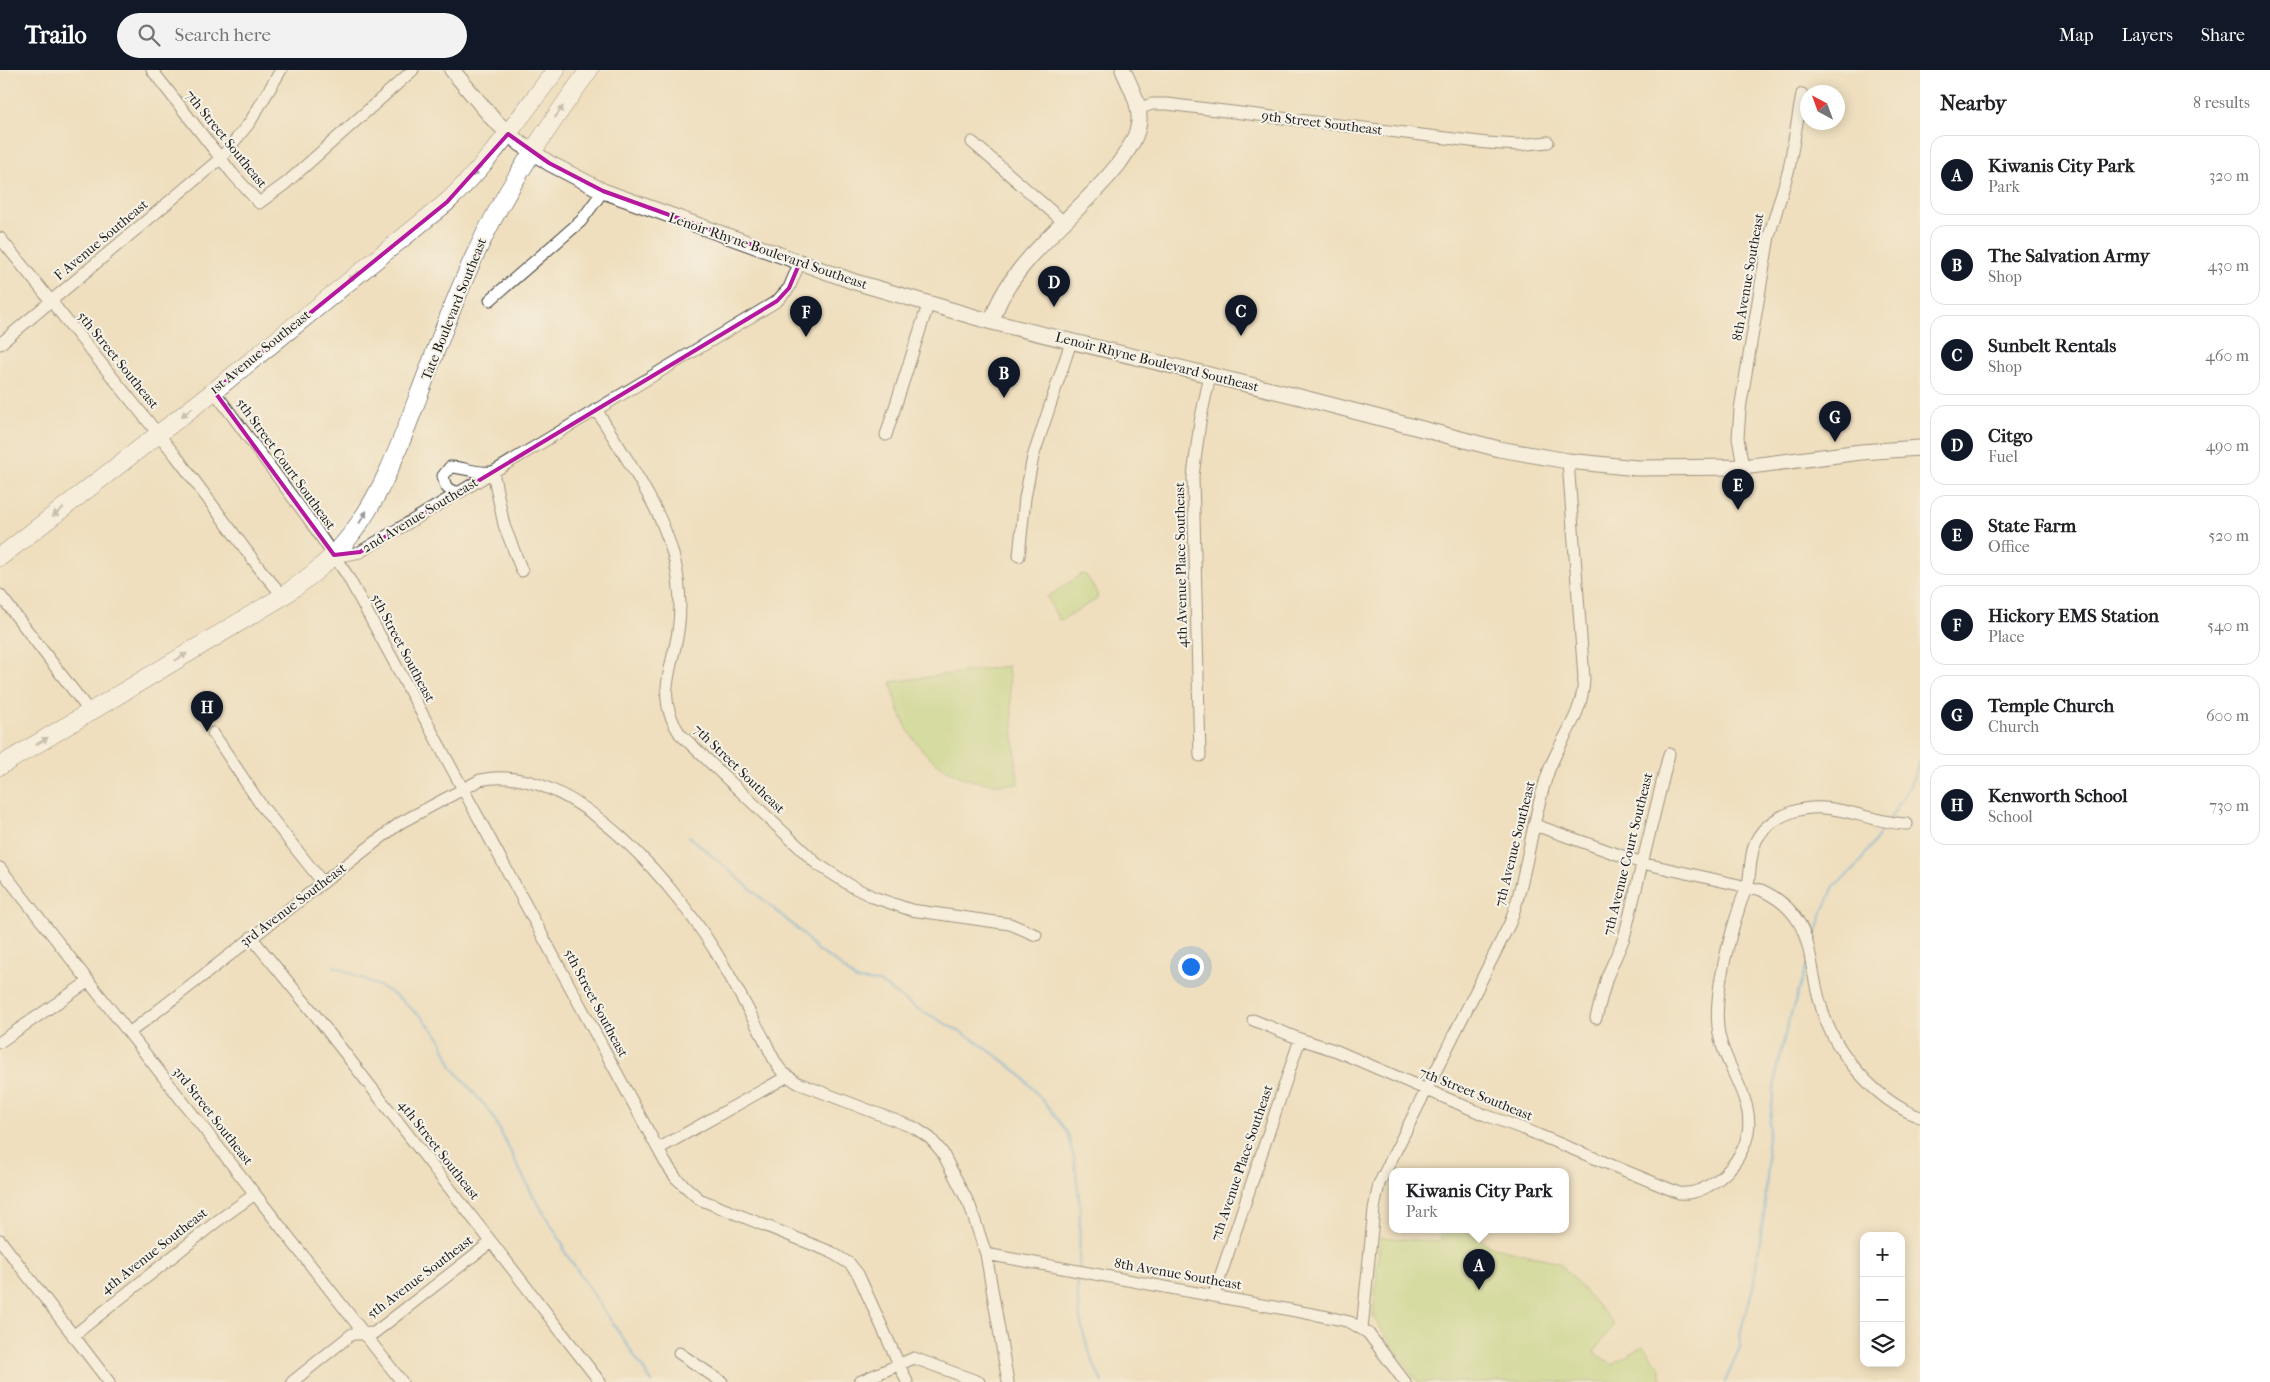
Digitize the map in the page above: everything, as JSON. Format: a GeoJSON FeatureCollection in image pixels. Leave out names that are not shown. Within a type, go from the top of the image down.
{"type":"FeatureCollection","features":[{"type":"Feature","properties":{"kind":"main road","name":"Lenoir Rhyne Boulevard Southeast"},"geometry":{"type":"LineString","coordinates":[[452,70],[508,134],[532,152],[603,192],[928,305],[992,322],[1210,375],[1499,449],[1568,462],[1637,468],[1742,467],[1861,452],[1920,448]]}},
{"type":"Feature","properties":{"kind":"main road"},"geometry":{"type":"LineString","coordinates":[[508,134],[556,70]]}},
{"type":"Feature","properties":{"kind":"main road","name":"Tate Boulevard Southeast"},"geometry":{"type":"LineString","coordinates":[[334,555],[360,522],[385,476],[404,435],[474,257],[503,199],[532,152],[589,70]]}},
{"type":"Feature","properties":{"kind":"main road"},"geometry":{"type":"LineString","coordinates":[[992,322],[1000,299],[1019,272],[1101,186],[1122,158],[1137,133],[1138,109],[1123,70]]}},
{"type":"Feature","properties":{"kind":"main road","name":"1st Avenue Southeast"},"geometry":{"type":"LineString","coordinates":[[0,557],[214,391],[447,202],[471,178],[508,134]]}},
{"type":"Feature","properties":{"kind":"main road"},"geometry":{"type":"LineString","coordinates":[[0,766],[283,596],[334,555]]}},
{"type":"Feature","properties":{"kind":"street","name":"7th Street Southeast"},"geometry":{"type":"LineString","coordinates":[[152,70],[259,203],[285,184],[413,70]]}},
{"type":"Feature","properties":{"kind":"street","name":"F Avenue Southeast"},"geometry":{"type":"LineString","coordinates":[[0,344],[221,158],[250,122],[281,70]]}},
{"type":"Feature","properties":{"kind":"street","name":"9th Street Southeast"},"geometry":{"type":"LineString","coordinates":[[1138,109],[1152,104],[1167,104],[1487,143],[1518,145],[1548,142]]}},
{"type":"Feature","properties":{"kind":"street","name":"8th Avenue Southeast"},"geometry":{"type":"LineString","coordinates":[[1742,467],[1738,438],[1740,409],[1772,220],[1789,169],[1800,106]]}},
{"type":"Feature","properties":{"kind":"street"},"geometry":{"type":"LineString","coordinates":[[972,142],[1066,223]]}},
{"type":"Feature","properties":{"kind":"street"},"geometry":{"type":"LineString","coordinates":[[490,300],[581,221],[603,192]]}},
{"type":"Feature","properties":{"kind":"street","name":"5th Street Southeast"},"geometry":{"type":"LineString","coordinates":[[0,238],[158,434],[283,596]]}},
{"type":"Feature","properties":{"kind":"street","name":"2nd Avenue Southeast"},"geometry":{"type":"LineString","coordinates":[[334,555],[360,552],[777,300],[789,288],[800,262]]}},
{"type":"Feature","properties":{"kind":"street"},"geometry":{"type":"LineString","coordinates":[[886,436],[928,305]]}},
{"type":"Feature","properties":{"kind":"street"},"geometry":{"type":"LineString","coordinates":[[1019,556],[1025,498],[1033,457],[1071,342]]}},
{"type":"Feature","properties":{"kind":"street","name":"4th Avenue Place Southeast"},"geometry":{"type":"LineString","coordinates":[[1200,756],[1193,476],[1200,422],[1210,375]]}},
{"type":"Feature","properties":{"kind":"street","name":"5th Street Court Southeast"},"geometry":{"type":"LineString","coordinates":[[214,391],[334,555]]}},
{"type":"Feature","properties":{"kind":"street","name":"7th Street Southeast"},"geometry":{"type":"LineString","coordinates":[[596,409],[655,508],[671,544],[678,580],[679,611],[675,646],[668,672],[667,701],[668,713],[680,734],[817,864],[853,887],[873,897],[911,910],[1010,924],[1036,935]]}},
{"type":"Feature","properties":{"kind":"street","name":"7th Avenue Southeast"},"geometry":{"type":"LineString","coordinates":[[1362,1329],[1377,1193],[1388,1163],[1510,923],[1520,891],[1549,770],[1577,716],[1584,689],[1568,462]]}},
{"type":"Feature","properties":{"kind":"street"},"geometry":{"type":"LineString","coordinates":[[458,492],[450,491],[445,486],[443,476],[450,467],[461,467],[480,473],[493,472],[504,525],[522,571]]}},
{"type":"Feature","properties":{"kind":"street","name":"5th Street Southeast"},"geometry":{"type":"LineString","coordinates":[[334,555],[347,575],[464,789],[658,1149],[676,1178],[699,1199],[832,1252],[850,1264],[858,1274],[907,1382]]}},
{"type":"Feature","properties":{"kind":"street"},"geometry":{"type":"LineString","coordinates":[[0,595],[90,712]]}},
{"type":"Feature","properties":{"kind":"street"},"geometry":{"type":"LineString","coordinates":[[213,733],[261,805],[323,883]]}},
{"type":"Feature","properties":{"kind":"street","name":"7th Avenue Court Southeast"},"geometry":{"type":"LineString","coordinates":[[1596,1018],[1607,977],[1624,938],[1669,754]]}},
{"type":"Feature","properties":{"kind":"street","name":"3rd Avenue Southeast"},"geometry":{"type":"LineString","coordinates":[[129,1033],[400,823],[480,780],[493,777],[528,782],[576,802],[615,830],[659,876],[698,925],[724,965],[775,1061],[788,1076]]}},
{"type":"Feature","properties":{"kind":"street"},"geometry":{"type":"LineString","coordinates":[[1747,887],[1757,839],[1771,823],[1792,812],[1808,808],[1828,808],[1881,822],[1907,824]]}},
{"type":"Feature","properties":{"kind":"street"},"geometry":{"type":"LineString","coordinates":[[1535,825],[1642,864],[1761,890],[1773,895],[1787,905],[1798,917],[1807,937],[1821,1008],[1834,1036],[1851,1062],[1880,1094],[1904,1110],[1920,1117]]}},
{"type":"Feature","properties":{"kind":"street","name":"3rd Street Southeast"},"geometry":{"type":"LineString","coordinates":[[0,868],[402,1382]]}},
{"type":"Feature","properties":{"kind":"street","name":"7th Street Southeast"},"geometry":{"type":"LineString","coordinates":[[1253,1020],[1300,1039],[1337,1051],[1426,1091],[1679,1193],[1689,1194],[1698,1191],[1723,1176],[1740,1155],[1748,1132],[1747,1103],[1721,1044],[1717,1013],[1718,992],[1726,958],[1747,887]]}},
{"type":"Feature","properties":{"kind":"street","name":"4th Street Southeast"},"geometry":{"type":"LineString","coordinates":[[252,938],[316,1016],[600,1382]]}},
{"type":"Feature","properties":{"kind":"street"},"geometry":{"type":"LineString","coordinates":[[0,1042],[89,981]]}},
{"type":"Feature","properties":{"kind":"street","name":"7th Avenue Place Southeast"},"geometry":{"type":"LineString","coordinates":[[1214,1296],[1300,1039]]}},
{"type":"Feature","properties":{"kind":"street"},"geometry":{"type":"LineString","coordinates":[[658,1149],[788,1076],[798,1083],[915,1128],[930,1138],[942,1152],[962,1186],[979,1229],[986,1254],[1008,1382]]}},
{"type":"Feature","properties":{"kind":"street","name":"4th Avenue Southeast"},"geometry":{"type":"LineString","coordinates":[[73,1336],[216,1222],[255,1194]]}},
{"type":"Feature","properties":{"kind":"street"},"geometry":{"type":"LineString","coordinates":[[0,1240],[109,1382]]}},
{"type":"Feature","properties":{"kind":"street","name":"5th Avenue Southeast"},"geometry":{"type":"LineString","coordinates":[[292,1382],[352,1334],[374,1332],[491,1242]]}},
{"type":"Feature","properties":{"kind":"street","name":"8th Avenue Southeast"},"geometry":{"type":"LineString","coordinates":[[986,1254],[1328,1316],[1350,1322],[1362,1329]]}},
{"type":"Feature","properties":{"kind":"street"},"geometry":{"type":"LineString","coordinates":[[1362,1329],[1374,1340],[1405,1382]]}},
{"type":"Feature","properties":{"kind":"street"},"geometry":{"type":"LineString","coordinates":[[679,1354],[722,1382]]}},
{"type":"Feature","properties":{"kind":"street"},"geometry":{"type":"LineString","coordinates":[[859,1382],[914,1358],[979,1382]]}},
{"type":"Feature","properties":{"kind":"highlighted area"},"geometry":{"type":"Polygon","coordinates":[[[508,134],[549,163],[603,191],[800,262],[789,288],[777,301],[360,552],[334,555],[214,391],[447,202],[508,134]]]}},
{"type":"Feature","properties":{"kind":"green space"},"geometry":{"type":"Polygon","coordinates":[[[1082,574],[1086,575],[1097,593],[1097,599],[1061,620],[1058,619],[1047,597],[1082,574]]]}},
{"type":"Feature","properties":{"kind":"green space"},"geometry":{"type":"Polygon","coordinates":[[[1008,666],[1018,784],[993,784],[970,780],[950,772],[933,760],[918,745],[906,727],[897,706],[891,682],[1008,666]]]}},
{"type":"Feature","properties":{"kind":"green space"},"geometry":{"type":"Polygon","coordinates":[[[1442,1233],[1468,1233],[1494,1247],[1559,1262],[1614,1324],[1594,1352],[1612,1365],[1643,1346],[1661,1368],[1661,1382],[1418,1382],[1373,1317],[1380,1237],[1439,1242],[1442,1233]]]}},
{"type":"Feature","properties":{"kind":"waterway"},"geometry":{"type":"LineString","coordinates":[[1890,819],[1909,788],[1920,761]]}},
{"type":"Feature","properties":{"kind":"waterway"},"geometry":{"type":"LineString","coordinates":[[1812,947],[1823,912],[1834,886],[1855,869],[1885,826]]}},
{"type":"Feature","properties":{"kind":"waterway"},"geometry":{"type":"LineString","coordinates":[[689,836],[801,932],[817,950],[837,963],[856,980],[879,982],[913,1006],[970,1037],[1020,1074],[1050,1109],[1068,1134],[1075,1163],[1080,1208],[1079,1268]]}},
{"type":"Feature","properties":{"kind":"waterway"},"geometry":{"type":"LineString","coordinates":[[1725,1382],[1740,1347],[1741,1330],[1753,1287],[1764,1214],[1768,1166],[1767,1144],[1777,1067],[1787,1027],[1807,964]]}},
{"type":"Feature","properties":{"kind":"waterway"},"geometry":{"type":"LineString","coordinates":[[334,966],[381,987],[399,998],[417,1014]]}},
{"type":"Feature","properties":{"kind":"waterway"},"geometry":{"type":"LineString","coordinates":[[420,1015],[440,1038],[452,1067],[491,1113],[531,1192],[564,1246],[563,1249],[652,1382]]}},
{"type":"Feature","properties":{"kind":"waterway"},"geometry":{"type":"LineString","coordinates":[[1078,1275],[1080,1317],[1091,1357],[1102,1382]]}},
{"type":"Feature","properties":{"kind":"place","name":"Citgo"},"geometry":{"type":"Point","coordinates":[1054,307]}},
{"type":"Feature","properties":{"kind":"place","name":"Sunbelt Rentals"},"geometry":{"type":"Point","coordinates":[1241,336]}},
{"type":"Feature","properties":{"kind":"place","name":"Hickory EMS Station"},"geometry":{"type":"Point","coordinates":[806,337]}},
{"type":"Feature","properties":{"kind":"place","name":"The Salvation Army"},"geometry":{"type":"Point","coordinates":[1004,398]}},
{"type":"Feature","properties":{"kind":"place","name":"Temple Church"},"geometry":{"type":"Point","coordinates":[1835,442]}},
{"type":"Feature","properties":{"kind":"place","name":"State Farm"},"geometry":{"type":"Point","coordinates":[1738,510]}},
{"type":"Feature","properties":{"kind":"place","name":"Kenworth School"},"geometry":{"type":"Point","coordinates":[207,732]}},
{"type":"Feature","properties":{"kind":"place","name":"Kiwanis City Park"},"geometry":{"type":"Point","coordinates":[1479,1290]}}]}
